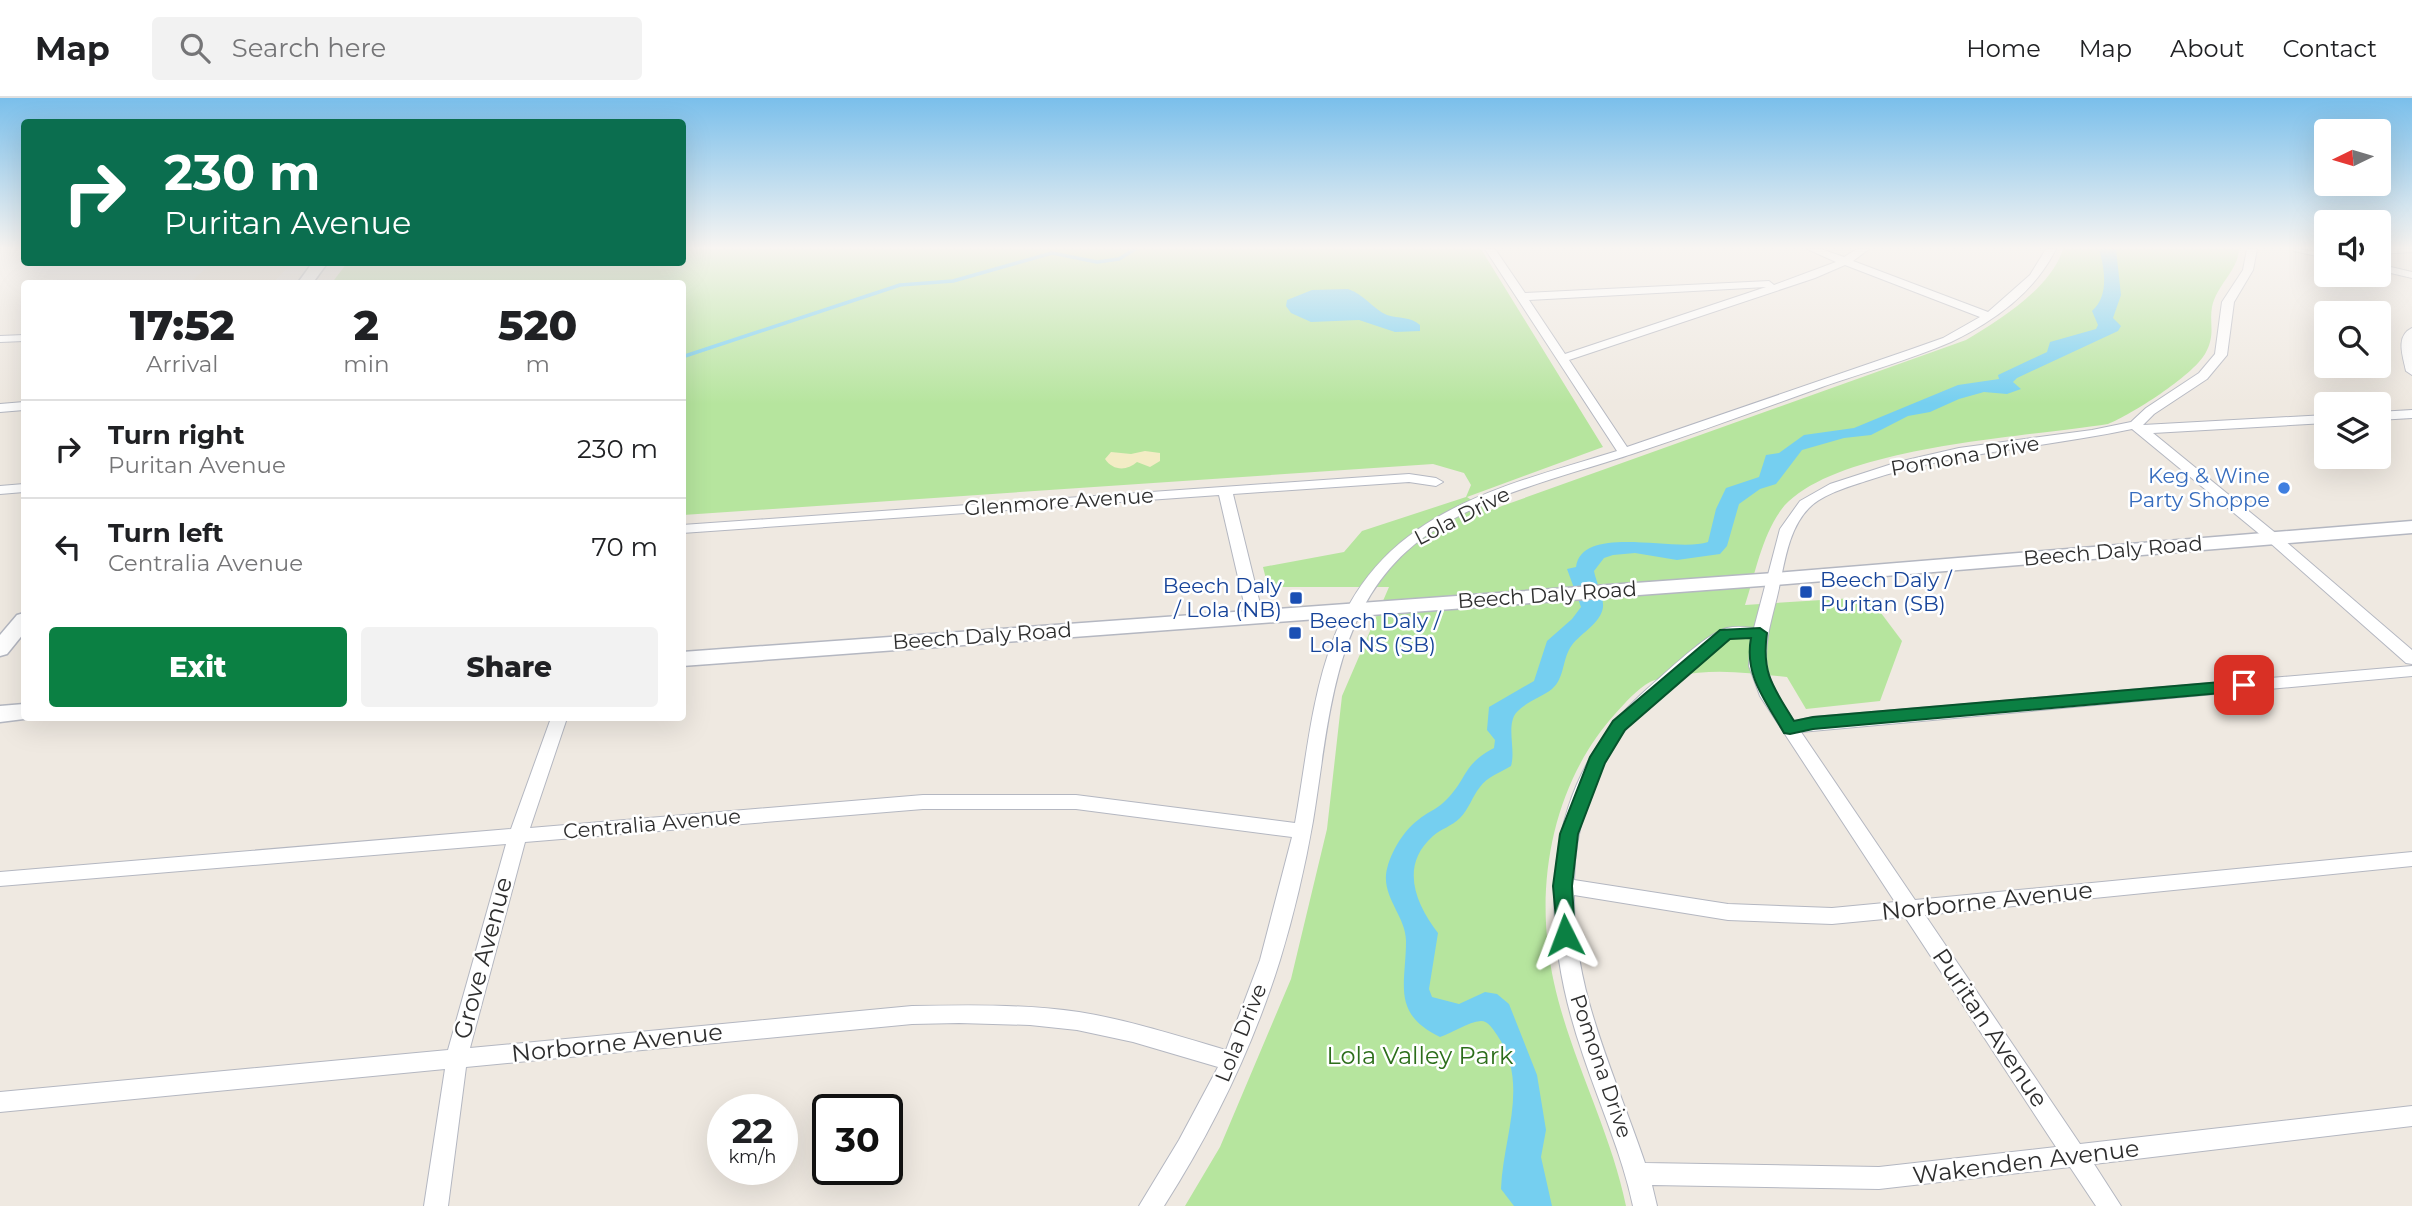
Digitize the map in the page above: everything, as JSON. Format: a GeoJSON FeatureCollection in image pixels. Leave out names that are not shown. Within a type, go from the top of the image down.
{"type":"FeatureCollection","features":[{"type":"Feature","properties":{"kind":"main road","name":"Beech Daly Road"},"geometry":{"type":"LineString","coordinates":[[686,659],[1774,579],[2412,527]]}},
{"type":"Feature","properties":{"kind":"main road"},"geometry":{"type":"LineString","coordinates":[[0,649],[21,624]]}},
{"type":"Feature","properties":{"kind":"main road"},"geometry":{"type":"LineString","coordinates":[[0,714],[21,712]]}},
{"type":"Feature","properties":{"kind":"street"},"geometry":{"type":"LineString","coordinates":[[1523,301],[1624,452]]}},
{"type":"Feature","properties":{"kind":"street"},"geometry":{"type":"LineString","coordinates":[[1561,359],[1736,301]]}},
{"type":"Feature","properties":{"kind":"street"},"geometry":{"type":"LineString","coordinates":[[1948,301],[1989,316]]}},
{"type":"Feature","properties":{"kind":"street","name":"Lola Drive"},"geometry":{"type":"LineString","coordinates":[[1151,1206],[1191,1144],[1230,1062],[1270,960],[1303,831],[1322,704],[1354,608],[1368,580],[1400,548],[1440,523],[1516,488],[1933,346],[1989,316],[2007,301]]}},
{"type":"Feature","properties":{"kind":"street","name":"Pomona Drive"},"geometry":{"type":"LineString","coordinates":[[1645,1206],[1639,1174],[1592,1052],[1573,986],[1563,919],[1563,886],[1569,834],[1596,762],[1619,726],[1720,637],[1732,632],[1760,633],[1787,529],[1797,512],[1835,487],[1898,466],[1959,452],[2139,428],[2166,399],[2203,376],[2221,355],[2229,301]]}},
{"type":"Feature","properties":{"kind":"street"},"geometry":{"type":"LineString","coordinates":[[2412,331],[2406,346],[2412,371]]}},
{"type":"Feature","properties":{"kind":"street"},"geometry":{"type":"LineString","coordinates":[[0,339],[21,338]]}},
{"type":"Feature","properties":{"kind":"street"},"geometry":{"type":"LineString","coordinates":[[0,408],[21,406]]}},
{"type":"Feature","properties":{"kind":"street"},"geometry":{"type":"LineString","coordinates":[[2391,415],[2412,414]]}},
{"type":"Feature","properties":{"kind":"street"},"geometry":{"type":"LineString","coordinates":[[2139,428],[2314,420]]}},
{"type":"Feature","properties":{"kind":"street"},"geometry":{"type":"LineString","coordinates":[[2139,428],[2273,538],[2412,659]]}},
{"type":"Feature","properties":{"kind":"street","name":"Glenmore Avenue"},"geometry":{"type":"LineString","coordinates":[[686,529],[1409,478],[1436,482]]}},
{"type":"Feature","properties":{"kind":"street"},"geometry":{"type":"LineString","coordinates":[[0,490],[21,488]]}},
{"type":"Feature","properties":{"kind":"street"},"geometry":{"type":"LineString","coordinates":[[1225,490],[1255,615]]}},
{"type":"Feature","properties":{"kind":"street","name":"Puritan Avenue"},"geometry":{"type":"LineString","coordinates":[[1760,633],[1756,655],[1759,677],[1790,728],[2109,1206]]}},
{"type":"Feature","properties":{"kind":"street"},"geometry":{"type":"LineString","coordinates":[[1790,728],[1813,723],[2412,671]]}},
{"type":"Feature","properties":{"kind":"street","name":"Grove Avenue"},"geometry":{"type":"LineString","coordinates":[[436,1206],[457,1056],[518,835],[558,721]]}},
{"type":"Feature","properties":{"kind":"street","name":"Centralia Avenue"},"geometry":{"type":"LineString","coordinates":[[0,879],[985,799],[1076,802],[1303,831]]}},
{"type":"Feature","properties":{"kind":"street","name":"Norborne Avenue"},"geometry":{"type":"LineString","coordinates":[[1563,886],[1701,909],[1772,916],[1832,916],[2412,859]]}},
{"type":"Feature","properties":{"kind":"street","name":"Norborne Avenue"},"geometry":{"type":"LineString","coordinates":[[0,1102],[877,1017],[968,1013],[1098,1024],[1157,1038],[1230,1062]]}},
{"type":"Feature","properties":{"kind":"street","name":"Wakenden Avenue"},"geometry":{"type":"LineString","coordinates":[[1639,1174],[1879,1178],[2412,1116]]}},
{"type":"Feature","properties":{"kind":"green space","name":"Lola Valley Park"},"geometry":{"type":"Polygon","coordinates":[[[686,301],[1513,301],[1603,447],[1467,497],[1488,511],[1966,340],[2024,301],[2214,301],[2210,341],[2198,363],[2160,394],[2108,424],[1983,440],[1885,458],[1842,471],[1806,488],[1781,510],[1764,543],[1745,605],[1869,597],[1902,641],[1880,701],[1806,709],[1787,677],[1704,672],[1656,680],[1645,685],[1615,714],[1596,738],[1567,793],[1557,823],[1546,885],[1546,916],[1553,980],[1562,1013],[1608,1141],[1626,1206],[1185,1206],[1220,1147],[1291,979],[1327,829],[1342,696],[1389,587],[1268,587],[1263,567],[1344,552],[1362,531],[1466,497],[1471,485],[1464,473],[1433,464],[686,515],[686,301]]]}},
{"type":"Feature","properties":{"kind":"sand"},"geometry":{"type":"Polygon","coordinates":[[[1145,451],[1160,453],[1160,461],[1150,467],[1137,462],[1120,468],[1112,466],[1105,459],[1111,452],[1131,454],[1145,451]]]}},
{"type":"Feature","properties":{"kind":"water"},"geometry":{"type":"Polygon","coordinates":[[[1287,301],[1366,301],[1387,315],[1416,322],[1420,325],[1420,331],[1395,332],[1359,320],[1311,322],[1291,313],[1286,306],[1287,301]]]}},
{"type":"Feature","properties":{"kind":"water"},"geometry":{"type":"Polygon","coordinates":[[[2099,301],[2119,301],[2113,318],[2121,326],[2118,331],[2017,378],[2013,382],[2021,389],[2007,394],[1984,392],[1959,399],[1930,412],[1908,416],[1871,435],[1844,438],[1802,450],[1776,484],[1760,489],[1739,504],[1727,546],[1720,554],[1677,560],[1635,553],[1613,555],[1604,558],[1594,571],[1602,599],[1601,613],[1595,623],[1572,645],[1552,689],[1524,706],[1513,718],[1511,766],[1483,783],[1460,818],[1433,836],[1416,860],[1414,872],[1414,885],[1423,910],[1438,933],[1429,989],[1432,997],[1459,1004],[1485,992],[1497,994],[1509,1004],[1537,1075],[1546,1130],[1541,1157],[1552,1206],[1514,1206],[1501,1189],[1513,1091],[1507,1053],[1492,1028],[1484,1021],[1471,1023],[1440,1037],[1424,1028],[1414,1018],[1405,996],[1405,933],[1388,892],[1386,875],[1397,844],[1412,825],[1441,804],[1476,760],[1494,748],[1495,740],[1487,730],[1489,707],[1534,681],[1547,641],[1572,619],[1581,607],[1567,569],[1576,567],[1582,554],[1595,546],[1632,542],[1708,542],[1716,509],[1726,488],[1759,477],[1766,455],[1779,453],[1804,435],[1854,428],[1958,385],[1999,379],[1998,375],[2047,352],[2050,342],[2096,329],[2098,325],[2092,311],[2099,301]]]}},
{"type":"Feature","properties":{"kind":"waterway"},"geometry":{"type":"LineString","coordinates":[[686,356],[852,301]]}},
{"type":"Feature","properties":{"kind":"place","name":"Keg & Wine Party Shoppe"},"geometry":{"type":"Point","coordinates":[2284,488]}},
{"type":"Feature","properties":{"kind":"place","name":"Beech Daly / Puritan (SB)"},"geometry":{"type":"Point","coordinates":[1806,592]}},
{"type":"Feature","properties":{"kind":"place","name":"Beech Daly / Lola (NB)"},"geometry":{"type":"Point","coordinates":[1296,598]}},
{"type":"Feature","properties":{"kind":"place","name":"Beech Daly / Lola NS (SB)"},"geometry":{"type":"Point","coordinates":[1295,633]}},
{"type":"Feature","properties":{"kind":"route"},"geometry":{"type":"LineString","coordinates":[[1565,935],[1563,886],[1569,834],[1587,780],[1596,762],[1619,726],[1726,634],[1760,633],[1756,655],[1759,677],[1768,696],[1790,728],[1813,723],[2244,685]]}}]}
